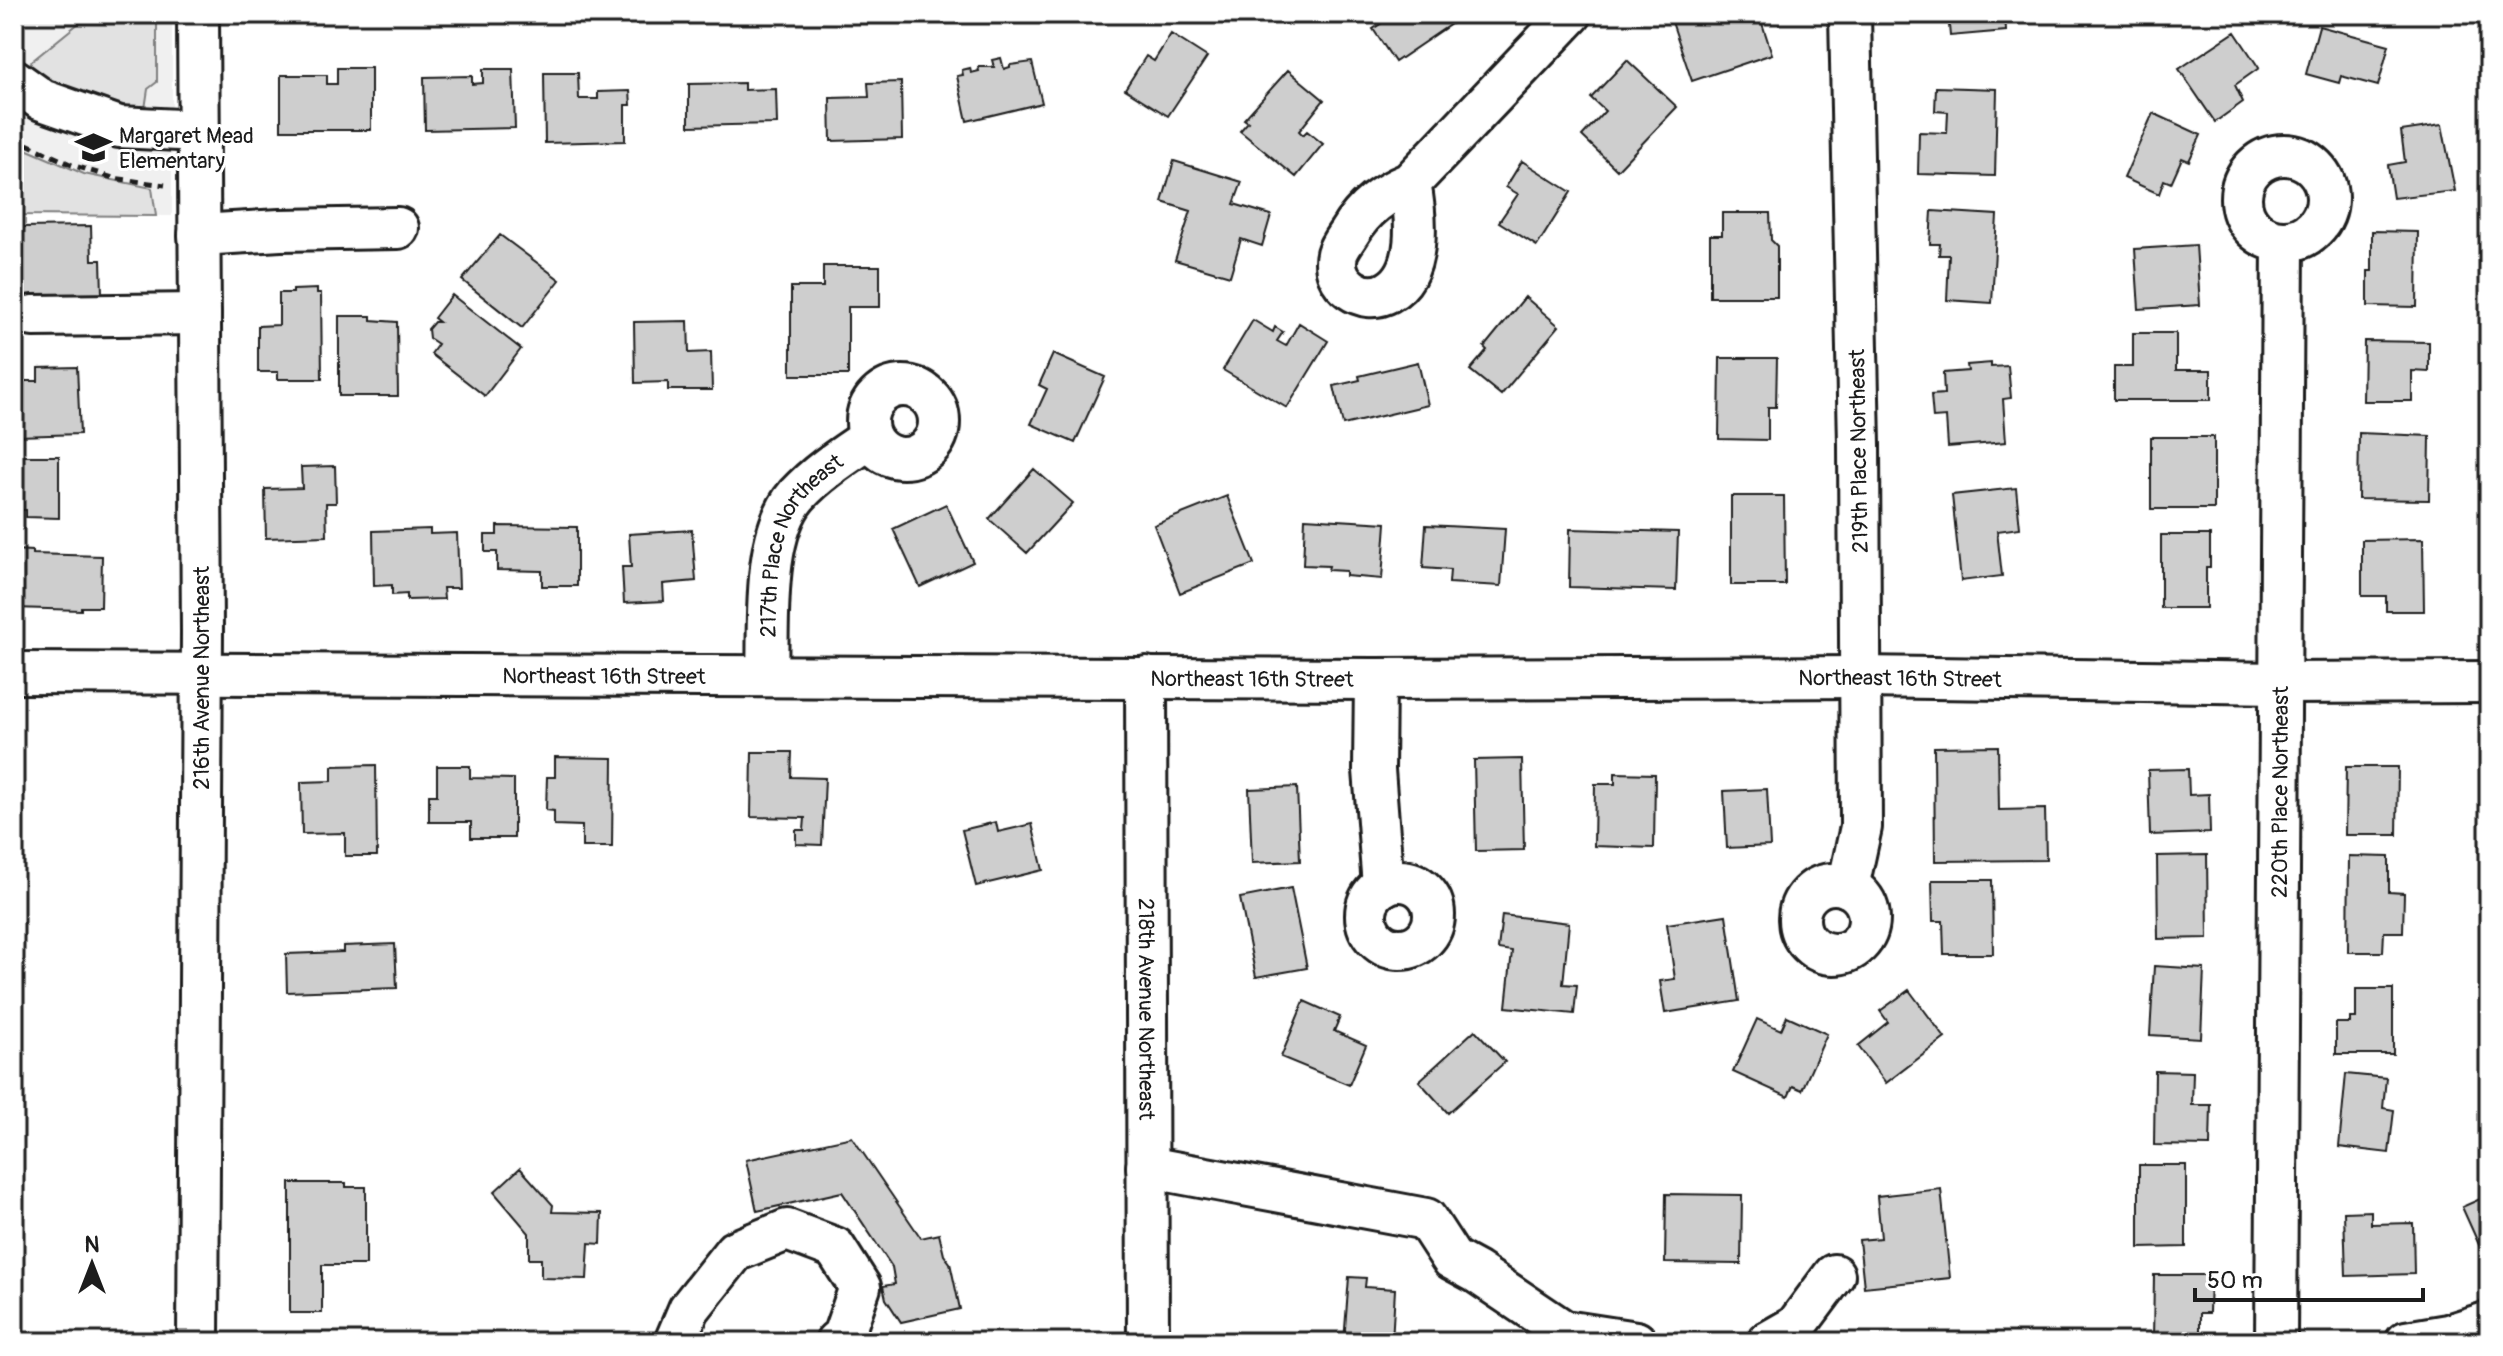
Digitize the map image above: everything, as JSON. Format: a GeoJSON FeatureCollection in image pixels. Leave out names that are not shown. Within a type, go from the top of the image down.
{"type":"FeatureCollection","features":[{"type":"Feature","properties":{"kind":"street","name":"216th Avenue Northeast"},"geometry":{"type":"LineString","coordinates":[[198,14],[202,674],[198,1342]]}},
{"type":"Feature","properties":{"kind":"street"},"geometry":{"type":"LineString","coordinates":[[1410,183],[1571,14]]}},
{"type":"Feature","properties":{"kind":"street","name":"219th Place Northeast"},"geometry":{"type":"LineString","coordinates":[[1848,887],[1861,827],[1859,429],[1850,14]]}},
{"type":"Feature","properties":{"kind":"street"},"geometry":{"type":"LineString","coordinates":[[14,80],[42,100],[119,127],[199,131]]}},
{"type":"Feature","properties":{"kind":"street"},"geometry":{"type":"LineString","coordinates":[[199,235],[398,228]]}},
{"type":"Feature","properties":{"kind":"street","name":"220th Place Northeast"},"geometry":{"type":"LineString","coordinates":[[2276,1342],[2283,242]]}},
{"type":"Feature","properties":{"kind":"street"},"geometry":{"type":"LineString","coordinates":[[33,316],[200,314]]}},
{"type":"Feature","properties":{"kind":"street","name":"217th Place Northeast"},"geometry":{"type":"LineString","coordinates":[[767,675],[773,550],[781,519],[797,496],[832,464],[870,438]]}},
{"type":"Feature","properties":{"kind":"street","name":"Northeast 16th Street"},"geometry":{"type":"LineString","coordinates":[[14,673],[1375,679],[1860,677],[2280,683],[2489,682]]}},
{"type":"Feature","properties":{"kind":"street","name":"218th Avenue Northeast"},"geometry":{"type":"LineString","coordinates":[[1146,677],[1148,1342]]}},
{"type":"Feature","properties":{"kind":"street"},"geometry":{"type":"LineString","coordinates":[[1375,679],[1374,770],[1383,886]]}},
{"type":"Feature","properties":{"kind":"street"},"geometry":{"type":"LineString","coordinates":[[1147,1167],[1426,1219],[1452,1259],[1564,1331],[1636,1342]]}},
{"type":"Feature","properties":{"kind":"street"},"geometry":{"type":"LineString","coordinates":[[675,1342],[689,1309],[735,1251],[787,1230],[835,1248],[860,1287],[843,1336],[836,1342]]}},
{"type":"Feature","properties":{"kind":"street"},"geometry":{"type":"LineString","coordinates":[[1768,1342],[1796,1326],[1834,1275]]}},
{"type":"Feature","properties":{"kind":"street"},"geometry":{"type":"LineString","coordinates":[[2406,1342],[2448,1335],[2489,1322]]}},
{"type":"Feature","properties":{"kind":"path"},"geometry":{"type":"LineString","coordinates":[[14,138],[72,165],[113,178],[169,186]]}},
{"type":"Feature","properties":{"kind":"shaded area","name":"Margaret Mead Elementary"},"geometry":{"type":"Polygon","coordinates":[[[14,14],[172,14],[172,216],[14,215],[14,14]]]}},
{"type":"Feature","properties":{"kind":"shaded area"},"geometry":{"type":"Polygon","coordinates":[[[90,14],[157,14],[157,82],[148,89],[145,109],[101,106],[25,71],[32,61],[90,14]]]}},
{"type":"Feature","properties":{"kind":"shaded area"},"geometry":{"type":"Polygon","coordinates":[[[14,144],[84,174],[152,188],[156,216],[14,215],[14,144]]]}},
{"type":"Feature","properties":{"kind":"building"},"geometry":{"type":"Polygon","coordinates":[[[1395,14],[1460,14],[1448,22],[1451,24],[1395,62],[1373,29],[1395,14]]]}},
{"type":"Feature","properties":{"kind":"building"},"geometry":{"type":"Polygon","coordinates":[[[1687,14],[1759,14],[1772,54],[1692,81],[1671,19],[1687,14]]]}},
{"type":"Feature","properties":{"kind":"building"},"geometry":{"type":"Polygon","coordinates":[[[1948,14],[2005,14],[2006,31],[1950,36],[1948,14]]]}},
{"type":"Feature","properties":{"kind":"building"},"geometry":{"type":"Polygon","coordinates":[[[2319,26],[2389,45],[2378,86],[2341,76],[2339,83],[2306,74],[2319,26]]]}},
{"type":"Feature","properties":{"kind":"building"},"geometry":{"type":"Polygon","coordinates":[[[2235,32],[2259,68],[2235,85],[2243,102],[2215,122],[2179,69],[2235,32]]]}},
{"type":"Feature","properties":{"kind":"building"},"geometry":{"type":"Polygon","coordinates":[[[1171,34],[1207,57],[1168,116],[1125,89],[1146,56],[1154,61],[1171,34]]]}},
{"type":"Feature","properties":{"kind":"building"},"geometry":{"type":"Polygon","coordinates":[[[1001,58],[1004,69],[1010,65],[1032,62],[1042,103],[967,121],[957,76],[963,75],[962,70],[970,68],[971,73],[979,71],[978,67],[994,67],[992,60],[1001,58]]]}},
{"type":"Feature","properties":{"kind":"building"},"geometry":{"type":"Polygon","coordinates":[[[1627,60],[1677,107],[1617,170],[1582,136],[1605,111],[1591,98],[1627,60]]]}},
{"type":"Feature","properties":{"kind":"building"},"geometry":{"type":"Polygon","coordinates":[[[337,68],[371,68],[371,130],[281,130],[281,75],[327,75],[327,84],[337,84],[337,68]]]}},
{"type":"Feature","properties":{"kind":"building"},"geometry":{"type":"Polygon","coordinates":[[[483,69],[513,69],[515,128],[425,130],[424,77],[472,76],[472,84],[483,83],[483,69]]]}},
{"type":"Feature","properties":{"kind":"building"},"geometry":{"type":"Polygon","coordinates":[[[1288,70],[1324,100],[1299,131],[1303,135],[1307,131],[1323,144],[1296,177],[1240,131],[1248,122],[1244,119],[1288,70]]]}},
{"type":"Feature","properties":{"kind":"building"},"geometry":{"type":"Polygon","coordinates":[[[544,73],[578,73],[579,99],[598,99],[598,92],[630,91],[631,105],[625,105],[625,141],[545,143],[544,73]]]}},
{"type":"Feature","properties":{"kind":"building"},"geometry":{"type":"Polygon","coordinates":[[[901,82],[902,139],[831,141],[830,98],[869,97],[868,83],[901,82]]]}},
{"type":"Feature","properties":{"kind":"building"},"geometry":{"type":"Polygon","coordinates":[[[744,83],[744,90],[776,89],[777,124],[689,126],[689,84],[744,83]]]}},
{"type":"Feature","properties":{"kind":"building"},"geometry":{"type":"Polygon","coordinates":[[[1936,87],[1997,89],[1995,176],[1918,174],[1919,132],[1947,133],[1948,112],[1935,111],[1936,87]]]}},
{"type":"Feature","properties":{"kind":"building"},"geometry":{"type":"Polygon","coordinates":[[[2153,113],[2201,135],[2189,161],[2182,158],[2171,183],[2164,180],[2159,194],[2124,178],[2153,113]]]}},
{"type":"Feature","properties":{"kind":"building"},"geometry":{"type":"Polygon","coordinates":[[[2442,125],[2455,191],[2393,198],[2388,165],[2405,162],[2401,131],[2442,125]]]}},
{"type":"Feature","properties":{"kind":"building"},"geometry":{"type":"Polygon","coordinates":[[[1174,161],[1242,182],[1234,204],[1271,215],[1262,246],[1241,239],[1230,276],[1175,260],[1191,211],[1162,202],[1174,161]]]}},
{"type":"Feature","properties":{"kind":"building"},"geometry":{"type":"Polygon","coordinates":[[[1522,161],[1571,192],[1537,246],[1499,222],[1518,194],[1506,187],[1522,161]]]}},
{"type":"Feature","properties":{"kind":"building"},"geometry":{"type":"Polygon","coordinates":[[[1932,211],[1997,215],[1992,303],[1947,300],[1949,255],[1939,255],[1940,244],[1930,244],[1932,211]]]}},
{"type":"Feature","properties":{"kind":"building"},"geometry":{"type":"Polygon","coordinates":[[[1722,213],[1770,213],[1771,240],[1777,246],[1777,297],[1710,297],[1710,235],[1722,235],[1722,213]]]}},
{"type":"Feature","properties":{"kind":"building"},"geometry":{"type":"Polygon","coordinates":[[[91,226],[92,260],[101,260],[102,294],[23,295],[22,227],[91,226]]]}},
{"type":"Feature","properties":{"kind":"building"},"geometry":{"type":"Polygon","coordinates":[[[2372,231],[2418,232],[2417,307],[2368,306],[2372,231]]]}},
{"type":"Feature","properties":{"kind":"building"},"geometry":{"type":"Polygon","coordinates":[[[500,235],[560,280],[522,328],[462,280],[500,235]]]}},
{"type":"Feature","properties":{"kind":"building"},"geometry":{"type":"Polygon","coordinates":[[[2196,245],[2200,305],[2139,309],[2135,249],[2196,245]]]}},
{"type":"Feature","properties":{"kind":"building"},"geometry":{"type":"Polygon","coordinates":[[[823,266],[880,266],[880,307],[848,307],[848,375],[791,375],[791,287],[823,287],[823,266]]]}},
{"type":"Feature","properties":{"kind":"building"},"geometry":{"type":"Polygon","coordinates":[[[317,289],[317,293],[321,293],[322,379],[278,379],[278,372],[258,372],[258,326],[279,325],[279,293],[317,289]]]}},
{"type":"Feature","properties":{"kind":"building"},"geometry":{"type":"Polygon","coordinates":[[[452,295],[521,349],[485,396],[431,354],[438,344],[429,338],[428,329],[434,322],[439,322],[434,318],[452,295]]]}},
{"type":"Feature","properties":{"kind":"building"},"geometry":{"type":"Polygon","coordinates":[[[1525,297],[1559,326],[1501,395],[1470,370],[1487,350],[1484,347],[1525,297]]]}},
{"type":"Feature","properties":{"kind":"building"},"geometry":{"type":"Polygon","coordinates":[[[339,316],[371,316],[371,320],[397,322],[398,396],[339,396],[339,316]]]}},
{"type":"Feature","properties":{"kind":"building"},"geometry":{"type":"Polygon","coordinates":[[[1253,320],[1273,332],[1275,327],[1283,332],[1277,341],[1286,346],[1299,323],[1328,341],[1287,408],[1223,370],[1253,320]]]}},
{"type":"Feature","properties":{"kind":"building"},"geometry":{"type":"Polygon","coordinates":[[[688,321],[689,353],[711,352],[712,390],[668,390],[668,382],[635,383],[634,322],[688,321]]]}},
{"type":"Feature","properties":{"kind":"building"},"geometry":{"type":"Polygon","coordinates":[[[2133,333],[2176,333],[2176,370],[2211,370],[2211,400],[2114,400],[2114,367],[2133,367],[2133,333]]]}},
{"type":"Feature","properties":{"kind":"building"},"geometry":{"type":"Polygon","coordinates":[[[2364,341],[2429,342],[2429,372],[2412,371],[2412,401],[2363,401],[2364,341]]]}},
{"type":"Feature","properties":{"kind":"building"},"geometry":{"type":"Polygon","coordinates":[[[1053,354],[1105,377],[1075,443],[1031,424],[1047,389],[1039,385],[1053,354]]]}},
{"type":"Feature","properties":{"kind":"building"},"geometry":{"type":"Polygon","coordinates":[[[1720,358],[1777,358],[1776,407],[1768,407],[1768,440],[1719,439],[1720,358]]]}},
{"type":"Feature","properties":{"kind":"building"},"geometry":{"type":"Polygon","coordinates":[[[1418,362],[1428,405],[1343,425],[1334,386],[1360,380],[1359,376],[1418,362]]]}},
{"type":"Feature","properties":{"kind":"building"},"geometry":{"type":"Polygon","coordinates":[[[1991,363],[1991,367],[2008,366],[2011,398],[2003,399],[2006,442],[1948,447],[1946,417],[1933,418],[1931,395],[1944,394],[1943,373],[1968,371],[1967,365],[1991,363]]]}},
{"type":"Feature","properties":{"kind":"building"},"geometry":{"type":"Polygon","coordinates":[[[77,367],[80,434],[18,436],[17,381],[38,381],[38,368],[77,367]]]}},
{"type":"Feature","properties":{"kind":"building"},"geometry":{"type":"Polygon","coordinates":[[[2359,433],[2430,436],[2429,500],[2358,499],[2359,433]]]}},
{"type":"Feature","properties":{"kind":"building"},"geometry":{"type":"Polygon","coordinates":[[[2151,437],[2214,437],[2214,509],[2151,509],[2151,437]]]}},
{"type":"Feature","properties":{"kind":"building"},"geometry":{"type":"Polygon","coordinates":[[[14,456],[59,456],[59,518],[26,517],[26,510],[14,510],[14,456]]]}},
{"type":"Feature","properties":{"kind":"building"},"geometry":{"type":"Polygon","coordinates":[[[335,466],[336,503],[326,503],[327,536],[266,538],[265,489],[302,488],[301,467],[335,466]]]}},
{"type":"Feature","properties":{"kind":"building"},"geometry":{"type":"Polygon","coordinates":[[[1034,469],[1073,503],[1027,553],[989,519],[1034,469]]]}},
{"type":"Feature","properties":{"kind":"building"},"geometry":{"type":"Polygon","coordinates":[[[2016,488],[2020,528],[1997,531],[2002,576],[1961,581],[1952,495],[2016,488]]]}},
{"type":"Feature","properties":{"kind":"building"},"geometry":{"type":"Polygon","coordinates":[[[1227,496],[1254,564],[1180,593],[1154,525],[1227,496]]]}},
{"type":"Feature","properties":{"kind":"building"},"geometry":{"type":"Polygon","coordinates":[[[1731,496],[1784,496],[1785,585],[1731,585],[1731,496]]]}},
{"type":"Feature","properties":{"kind":"building"},"geometry":{"type":"Polygon","coordinates":[[[946,504],[973,562],[920,587],[893,529],[946,504]]]}},
{"type":"Feature","properties":{"kind":"building"},"geometry":{"type":"Polygon","coordinates":[[[1305,518],[1386,523],[1382,579],[1346,576],[1346,571],[1328,570],[1329,566],[1303,565],[1305,518]]]}},
{"type":"Feature","properties":{"kind":"building"},"geometry":{"type":"Polygon","coordinates":[[[1426,525],[1505,529],[1501,586],[1449,583],[1450,570],[1423,568],[1426,525]]]}},
{"type":"Feature","properties":{"kind":"building"},"geometry":{"type":"Polygon","coordinates":[[[497,526],[577,527],[577,586],[542,586],[542,571],[497,570],[497,552],[485,552],[485,535],[497,535],[497,526]]]}},
{"type":"Feature","properties":{"kind":"building"},"geometry":{"type":"Polygon","coordinates":[[[430,529],[430,534],[457,533],[459,588],[443,588],[444,599],[407,600],[407,594],[392,595],[392,585],[374,586],[373,531],[430,529]]]}},
{"type":"Feature","properties":{"kind":"building"},"geometry":{"type":"Polygon","coordinates":[[[1570,529],[1678,532],[1676,590],[1569,587],[1570,529]]]}},
{"type":"Feature","properties":{"kind":"building"},"geometry":{"type":"Polygon","coordinates":[[[692,530],[696,581],[663,584],[664,601],[624,603],[622,567],[631,567],[629,534],[692,530]]]}},
{"type":"Feature","properties":{"kind":"building"},"geometry":{"type":"Polygon","coordinates":[[[2161,535],[2210,535],[2206,608],[2161,608],[2161,535]]]}},
{"type":"Feature","properties":{"kind":"building"},"geometry":{"type":"Polygon","coordinates":[[[2423,539],[2424,611],[2386,611],[2386,596],[2362,596],[2362,540],[2423,539]]]}},
{"type":"Feature","properties":{"kind":"building"},"geometry":{"type":"Polygon","coordinates":[[[14,550],[32,551],[32,554],[102,556],[101,607],[81,607],[81,610],[14,608],[14,550]]]}},
{"type":"Feature","properties":{"kind":"building"},"geometry":{"type":"Polygon","coordinates":[[[1998,746],[1999,810],[2045,809],[2046,860],[1935,861],[1934,747],[1998,746]]]}},
{"type":"Feature","properties":{"kind":"building"},"geometry":{"type":"Polygon","coordinates":[[[752,752],[792,752],[791,777],[825,778],[822,845],[796,844],[796,830],[804,830],[805,818],[751,817],[752,752]]]}},
{"type":"Feature","properties":{"kind":"building"},"geometry":{"type":"Polygon","coordinates":[[[555,757],[613,758],[612,847],[582,847],[582,826],[554,825],[554,811],[546,810],[547,777],[555,777],[555,757]]]}},
{"type":"Feature","properties":{"kind":"building"},"geometry":{"type":"Polygon","coordinates":[[[1522,759],[1524,850],[1476,851],[1474,760],[1522,759]]]}},
{"type":"Feature","properties":{"kind":"building"},"geometry":{"type":"Polygon","coordinates":[[[376,765],[377,856],[345,856],[345,833],[302,834],[301,782],[332,781],[332,766],[376,765]]]}},
{"type":"Feature","properties":{"kind":"building"},"geometry":{"type":"Polygon","coordinates":[[[437,766],[470,766],[470,778],[514,779],[514,838],[471,838],[471,822],[429,822],[429,795],[437,795],[437,766]]]}},
{"type":"Feature","properties":{"kind":"building"},"geometry":{"type":"Polygon","coordinates":[[[2346,767],[2398,767],[2397,835],[2345,835],[2346,767]]]}},
{"type":"Feature","properties":{"kind":"building"},"geometry":{"type":"Polygon","coordinates":[[[2188,769],[2189,795],[2209,794],[2210,833],[2150,835],[2148,770],[2188,769]]]}},
{"type":"Feature","properties":{"kind":"building"},"geometry":{"type":"Polygon","coordinates":[[[1615,773],[1655,774],[1654,848],[1594,846],[1595,784],[1615,784],[1615,773]]]}},
{"type":"Feature","properties":{"kind":"building"},"geometry":{"type":"Polygon","coordinates":[[[1297,787],[1300,861],[1252,863],[1249,789],[1297,787]]]}},
{"type":"Feature","properties":{"kind":"building"},"geometry":{"type":"Polygon","coordinates":[[[1767,789],[1770,846],[1727,848],[1724,791],[1767,789]]]}},
{"type":"Feature","properties":{"kind":"building"},"geometry":{"type":"Polygon","coordinates":[[[996,822],[998,832],[1032,824],[1043,870],[976,886],[962,830],[996,822]]]}},
{"type":"Feature","properties":{"kind":"building"},"geometry":{"type":"Polygon","coordinates":[[[2207,855],[2208,938],[2158,939],[2157,856],[2207,855]]]}},
{"type":"Feature","properties":{"kind":"building"},"geometry":{"type":"Polygon","coordinates":[[[2349,856],[2389,857],[2389,892],[2404,893],[2403,932],[2384,932],[2383,952],[2348,952],[2349,856]]]}},
{"type":"Feature","properties":{"kind":"building"},"geometry":{"type":"Polygon","coordinates":[[[1932,880],[1992,880],[1993,954],[1944,954],[1943,921],[1933,921],[1932,880]]]}},
{"type":"Feature","properties":{"kind":"building"},"geometry":{"type":"Polygon","coordinates":[[[1291,888],[1307,968],[1256,977],[1240,898],[1291,888]]]}},
{"type":"Feature","properties":{"kind":"building"},"geometry":{"type":"Polygon","coordinates":[[[1502,915],[1569,923],[1563,984],[1577,985],[1574,1014],[1506,1007],[1512,951],[1498,949],[1502,915]]]}},
{"type":"Feature","properties":{"kind":"building"},"geometry":{"type":"Polygon","coordinates":[[[1726,915],[1739,1001],[1665,1013],[1660,981],[1675,979],[1667,924],[1726,915]]]}},
{"type":"Feature","properties":{"kind":"building"},"geometry":{"type":"Polygon","coordinates":[[[395,944],[397,988],[287,992],[286,954],[343,952],[343,946],[395,944]]]}},
{"type":"Feature","properties":{"kind":"building"},"geometry":{"type":"Polygon","coordinates":[[[2154,966],[2204,969],[2201,1038],[2150,1035],[2154,966]]]}},
{"type":"Feature","properties":{"kind":"building"},"geometry":{"type":"Polygon","coordinates":[[[2356,989],[2393,989],[2393,1054],[2336,1054],[2336,1023],[2350,1023],[2350,1018],[2356,1018],[2356,989]]]}},
{"type":"Feature","properties":{"kind":"building"},"geometry":{"type":"Polygon","coordinates":[[[1909,990],[1945,1038],[1886,1083],[1858,1046],[1888,1022],[1880,1011],[1909,990]]]}},
{"type":"Feature","properties":{"kind":"building"},"geometry":{"type":"Polygon","coordinates":[[[1304,1001],[1340,1017],[1334,1031],[1366,1045],[1349,1085],[1281,1057],[1304,1001]]]}},
{"type":"Feature","properties":{"kind":"building"},"geometry":{"type":"Polygon","coordinates":[[[1787,1016],[1827,1034],[1802,1090],[1793,1086],[1788,1097],[1733,1072],[1757,1019],[1781,1030],[1787,1016]]]}},
{"type":"Feature","properties":{"kind":"building"},"geometry":{"type":"Polygon","coordinates":[[[1475,1030],[1505,1062],[1448,1113],[1419,1081],[1475,1030]]]}},
{"type":"Feature","properties":{"kind":"building"},"geometry":{"type":"Polygon","coordinates":[[[2155,1071],[2193,1072],[2192,1105],[2211,1105],[2210,1146],[2154,1145],[2155,1071]]]}},
{"type":"Feature","properties":{"kind":"building"},"geometry":{"type":"Polygon","coordinates":[[[2346,1074],[2386,1078],[2383,1108],[2394,1110],[2389,1153],[2339,1147],[2346,1074]]]}},
{"type":"Feature","properties":{"kind":"building"},"geometry":{"type":"Polygon","coordinates":[[[852,1137],[921,1238],[939,1234],[944,1255],[950,1263],[960,1309],[901,1322],[886,1299],[883,1286],[895,1284],[892,1267],[842,1192],[757,1211],[746,1160],[852,1137]]]}},
{"type":"Feature","properties":{"kind":"building"},"geometry":{"type":"Polygon","coordinates":[[[2139,1165],[2186,1165],[2186,1247],[2139,1248],[2139,1165]]]}},
{"type":"Feature","properties":{"kind":"building"},"geometry":{"type":"Polygon","coordinates":[[[520,1168],[553,1205],[552,1212],[602,1213],[601,1244],[589,1243],[587,1279],[541,1278],[541,1259],[529,1259],[529,1233],[494,1192],[520,1168]]]}},
{"type":"Feature","properties":{"kind":"building"},"geometry":{"type":"Polygon","coordinates":[[[290,1183],[346,1183],[346,1187],[366,1187],[366,1265],[322,1265],[322,1313],[290,1313],[290,1183]]]}},
{"type":"Feature","properties":{"kind":"building"},"geometry":{"type":"Polygon","coordinates":[[[1941,1189],[1950,1278],[1864,1287],[1859,1240],[1881,1238],[1877,1196],[1941,1189]]]}},
{"type":"Feature","properties":{"kind":"building"},"geometry":{"type":"Polygon","coordinates":[[[1666,1194],[1742,1195],[1741,1264],[1665,1263],[1666,1194]]]}},
{"type":"Feature","properties":{"kind":"building"},"geometry":{"type":"Polygon","coordinates":[[[2489,1195],[2489,1254],[2484,1256],[2462,1207],[2489,1195]]]}},
{"type":"Feature","properties":{"kind":"building"},"geometry":{"type":"Polygon","coordinates":[[[2371,1211],[2371,1224],[2413,1223],[2414,1274],[2346,1276],[2344,1212],[2371,1211]]]}},
{"type":"Feature","properties":{"kind":"building"},"geometry":{"type":"Polygon","coordinates":[[[2154,1275],[2210,1275],[2209,1313],[2200,1313],[2200,1342],[2153,1341],[2154,1275]]]}},
{"type":"Feature","properties":{"kind":"building"},"geometry":{"type":"Polygon","coordinates":[[[1349,1277],[1366,1278],[1365,1287],[1395,1289],[1392,1342],[1344,1342],[1349,1277]]]}},
{"type":"Feature","properties":{"kind":"place","name":"Margaret Mead Elementary"},"geometry":{"type":"Point","coordinates":[93,148]}}]}
